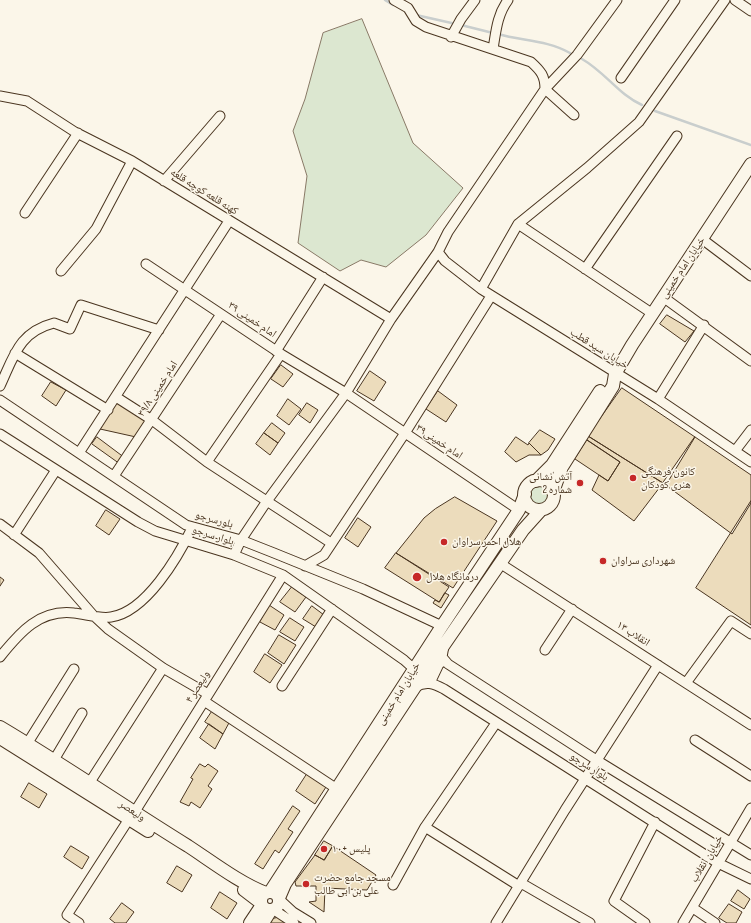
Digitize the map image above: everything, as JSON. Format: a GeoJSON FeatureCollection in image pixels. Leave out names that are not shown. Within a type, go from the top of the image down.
{"type":"FeatureCollection","features":[{"type":"Feature","properties":{"kind":"main road","name":"خیابان امام خمینی"},"geometry":{"type":"LineString","coordinates":[[536,481],[552,465],[607,381],[615,374],[663,297],[751,164]]}},
{"type":"Feature","properties":{"kind":"main road","name":"خیابان امام خمینی"},"geometry":{"type":"LineString","coordinates":[[553,492],[562,467],[613,386],[615,374]]}},
{"type":"Feature","properties":{"kind":"main road"},"geometry":{"type":"LineString","coordinates":[[536,481],[549,484],[553,492],[551,504],[541,510],[529,506],[525,494],[528,486],[536,481]]}},
{"type":"Feature","properties":{"kind":"main road","name":"خیابان امام خمینی"},"geometry":{"type":"LineString","coordinates":[[263,923],[270,901],[337,789],[519,510],[525,494]]}},
{"type":"Feature","properties":{"kind":"main road","name":"خیابان امام خمینی"},"geometry":{"type":"LineString","coordinates":[[250,923],[285,884],[445,643],[528,524],[541,510]]}},
{"type":"Feature","properties":{"kind":"main road","name":"ولیعصر"},"geometry":{"type":"LineString","coordinates":[[0,727],[90,782],[131,816]]}},
{"type":"Feature","properties":{"kind":"main road","name":"ولیعصر"},"geometry":{"type":"LineString","coordinates":[[0,738],[270,901]]}},
{"type":"Feature","properties":{"kind":"street"},"geometry":{"type":"LineString","coordinates":[[394,0],[408,8],[416,21],[426,27],[451,37],[531,62],[545,77],[545,90],[574,115]]}},
{"type":"Feature","properties":{"kind":"street"},"geometry":{"type":"LineString","coordinates":[[408,8],[413,0]]}},
{"type":"Feature","properties":{"kind":"street"},"geometry":{"type":"LineString","coordinates":[[451,37],[461,19],[476,0]]}},
{"type":"Feature","properties":{"kind":"street"},"geometry":{"type":"LineString","coordinates":[[493,49],[497,19],[508,0]]}},
{"type":"Feature","properties":{"kind":"street"},"geometry":{"type":"LineString","coordinates":[[234,555],[240,540],[346,393],[391,319],[438,252],[448,232],[545,90],[577,56],[617,0]]}},
{"type":"Feature","properties":{"kind":"street"},"geometry":{"type":"LineString","coordinates":[[621,78],[675,0]]}},
{"type":"Feature","properties":{"kind":"street"},"geometry":{"type":"LineString","coordinates":[[481,289],[518,224],[532,211],[587,168],[639,122],[725,0]]}},
{"type":"Feature","properties":{"kind":"street"},"geometry":{"type":"LineString","coordinates":[[735,0],[751,11]]}},
{"type":"Feature","properties":{"kind":"street","name":"کهنه قلعه کوچه قلعه"},"geometry":{"type":"LineString","coordinates":[[0,96],[27,101],[78,133],[132,161],[391,319]]}},
{"type":"Feature","properties":{"kind":"street"},"geometry":{"type":"LineString","coordinates":[[164,181],[220,116]]}},
{"type":"Feature","properties":{"kind":"street"},"geometry":{"type":"LineString","coordinates":[[25,213],[78,133]]}},
{"type":"Feature","properties":{"kind":"street"},"geometry":{"type":"LineString","coordinates":[[585,269],[677,136]]}},
{"type":"Feature","properties":{"kind":"street"},"geometry":{"type":"LineString","coordinates":[[60,271],[96,229],[132,161]]}},
{"type":"Feature","properties":{"kind":"street"},"geometry":{"type":"LineString","coordinates":[[79,453],[229,221]]}},
{"type":"Feature","properties":{"kind":"street"},"geometry":{"type":"LineString","coordinates":[[518,224],[653,314]]}},
{"type":"Feature","properties":{"kind":"street"},"geometry":{"type":"LineString","coordinates":[[702,239],[751,276]]}},
{"type":"Feature","properties":{"kind":"street","name":"خیابان سید قطب"},"geometry":{"type":"LineString","coordinates":[[438,252],[445,261],[491,296],[615,374],[658,399],[751,462]]}},
{"type":"Feature","properties":{"kind":"street","name":"امام خمینی ۳۹"},"geometry":{"type":"LineString","coordinates":[[146,264],[279,353],[346,393]]}},
{"type":"Feature","properties":{"kind":"street"},"geometry":{"type":"LineString","coordinates":[[207,462],[279,353],[323,277]]}},
{"type":"Feature","properties":{"kind":"street"},"geometry":{"type":"LineString","coordinates":[[305,566],[324,555],[491,296]]}},
{"type":"Feature","properties":{"kind":"street"},"geometry":{"type":"LineString","coordinates":[[663,297],[704,325],[751,361]]}},
{"type":"Feature","properties":{"kind":"street"},"geometry":{"type":"LineString","coordinates":[[0,386],[15,352],[24,339],[36,328],[54,323],[70,329],[81,305],[159,330]]}},
{"type":"Feature","properties":{"kind":"street","name":"امام خمینی ۳۹/۸"},"geometry":{"type":"LineString","coordinates":[[114,476],[221,314]]}},
{"type":"Feature","properties":{"kind":"street"},"geometry":{"type":"LineString","coordinates":[[658,399],[704,325]]}},
{"type":"Feature","properties":{"kind":"street"},"geometry":{"type":"LineString","coordinates":[[15,352],[108,410]]}},
{"type":"Feature","properties":{"kind":"street","name":"امام خمینی۳۹"},"geometry":{"type":"LineString","coordinates":[[346,393],[519,510]]}},
{"type":"Feature","properties":{"kind":"street"},"geometry":{"type":"LineString","coordinates":[[0,394],[0,400]]}},
{"type":"Feature","properties":{"kind":"street"},"geometry":{"type":"LineString","coordinates":[[116,397],[152,420],[207,462],[331,544]]}},
{"type":"Feature","properties":{"kind":"street","name":"بلورسرجو"},"geometry":{"type":"LineString","coordinates":[[0,400],[176,519],[192,528],[240,540],[363,589],[442,626]]}},
{"type":"Feature","properties":{"kind":"street"},"geometry":{"type":"LineString","coordinates":[[735,451],[751,430]]}},
{"type":"Feature","properties":{"kind":"street","name":"بلوار سرجو"},"geometry":{"type":"LineString","coordinates":[[0,434],[138,522],[155,531],[234,555],[283,574],[404,660],[414,669]]}},
{"type":"Feature","properties":{"kind":"street"},"geometry":{"type":"LineString","coordinates":[[14,535],[56,470]]}},
{"type":"Feature","properties":{"kind":"street"},"geometry":{"type":"LineString","coordinates":[[0,524],[39,554],[93,615],[108,629],[337,789]]}},
{"type":"Feature","properties":{"kind":"street"},"geometry":{"type":"LineString","coordinates":[[0,657],[37,619],[52,613],[68,612],[110,618],[125,612],[148,596],[186,541],[192,528]]}},
{"type":"Feature","properties":{"kind":"street","name":"انقلاب ۱۳"},"geometry":{"type":"LineString","coordinates":[[501,564],[751,725]]}},
{"type":"Feature","properties":{"kind":"street","name":"ولیعصر ۴"},"geometry":{"type":"LineString","coordinates":[[79,923],[67,916],[283,574]]}},
{"type":"Feature","properties":{"kind":"street"},"geometry":{"type":"LineString","coordinates":[[282,686],[332,609]]}},
{"type":"Feature","properties":{"kind":"street"},"geometry":{"type":"LineString","coordinates":[[545,650],[572,609]]}},
{"type":"Feature","properties":{"kind":"street"},"geometry":{"type":"LineString","coordinates":[[686,683],[731,621],[751,634]]}},
{"type":"Feature","properties":{"kind":"street"},"geometry":{"type":"LineString","coordinates":[[415,687],[424,682],[430,682],[439,664],[444,661],[442,653],[445,643]]}},
{"type":"Feature","properties":{"kind":"street","name":"بلوار سرجو"},"geometry":{"type":"LineString","coordinates":[[444,661],[598,761],[751,855]]}},
{"type":"Feature","properties":{"kind":"street"},"geometry":{"type":"LineString","coordinates":[[496,923],[585,779],[598,761],[658,665]]}},
{"type":"Feature","properties":{"kind":"street"},"geometry":{"type":"LineString","coordinates":[[27,744],[74,668]]}},
{"type":"Feature","properties":{"kind":"street"},"geometry":{"type":"LineString","coordinates":[[90,782],[163,668]]}},
{"type":"Feature","properties":{"kind":"street","name":"بلوار سرجو"},"geometry":{"type":"LineString","coordinates":[[430,682],[444,689],[718,863],[751,879]]}},
{"type":"Feature","properties":{"kind":"street"},"geometry":{"type":"LineString","coordinates":[[54,760],[82,713]]}},
{"type":"Feature","properties":{"kind":"street"},"geometry":{"type":"LineString","coordinates":[[393,885],[425,827],[496,723]]}},
{"type":"Feature","properties":{"kind":"street"},"geometry":{"type":"LineString","coordinates":[[695,740],[751,776]]}},
{"type":"Feature","properties":{"kind":"street","name":"خیابان انقلاب"},"geometry":{"type":"LineString","coordinates":[[683,923],[751,808]]}},
{"type":"Feature","properties":{"kind":"street"},"geometry":{"type":"LineString","coordinates":[[642,922],[614,901],[655,822]]}},
{"type":"Feature","properties":{"kind":"street"},"geometry":{"type":"LineString","coordinates":[[425,827],[520,884],[590,923]]}},
{"type":"Feature","properties":{"kind":"street"},"geometry":{"type":"LineString","coordinates":[[270,901],[294,923]]}},
{"type":"Feature","properties":{"kind":"street"},"geometry":{"type":"LineString","coordinates":[[270,901],[311,923]]}},
{"type":"Feature","properties":{"kind":"street"},"geometry":{"type":"LineString","coordinates":[[693,908],[715,923]]}},
{"type":"Feature","properties":{"kind":"green space"},"geometry":{"type":"Polygon","coordinates":[[[362,19],[413,143],[463,188],[426,235],[386,267],[361,260],[340,271],[298,243],[307,176],[293,131],[305,99],[323,33],[362,19]]]}},
{"type":"Feature","properties":{"kind":"green space"},"geometry":{"type":"Polygon","coordinates":[[[539,485],[546,488],[549,495],[546,502],[539,505],[532,502],[529,495],[532,488],[539,485]]]}},
{"type":"Feature","properties":{"kind":"building"},"geometry":{"type":"Polygon","coordinates":[[[667,315],[694,331],[685,342],[660,324],[667,315]]]}},
{"type":"Feature","properties":{"kind":"building"},"geometry":{"type":"Polygon","coordinates":[[[281,365],[293,374],[283,387],[271,379],[281,365]]]}},
{"type":"Feature","properties":{"kind":"building"},"geometry":{"type":"Polygon","coordinates":[[[370,371],[386,382],[374,401],[357,391],[370,371]]]}},
{"type":"Feature","properties":{"kind":"building"},"geometry":{"type":"Polygon","coordinates":[[[51,382],[66,390],[56,406],[42,396],[51,382]]]}},
{"type":"Feature","properties":{"kind":"building"},"geometry":{"type":"Polygon","coordinates":[[[622,388],[695,437],[666,485],[588,436],[622,388]]]}},
{"type":"Feature","properties":{"kind":"building"},"geometry":{"type":"Polygon","coordinates":[[[438,391],[457,405],[446,422],[426,409],[438,391]]]}},
{"type":"Feature","properties":{"kind":"building"},"geometry":{"type":"Polygon","coordinates":[[[288,399],[301,409],[289,425],[277,416],[288,399]]]}},
{"type":"Feature","properties":{"kind":"building"},"geometry":{"type":"Polygon","coordinates":[[[117,402],[146,420],[136,437],[100,429],[117,402]]]}},
{"type":"Feature","properties":{"kind":"building"},"geometry":{"type":"Polygon","coordinates":[[[307,403],[318,410],[310,423],[299,415],[307,403]]]}},
{"type":"Feature","properties":{"kind":"building"},"geometry":{"type":"Polygon","coordinates":[[[272,423],[285,433],[278,443],[264,433],[272,423]]]}},
{"type":"Feature","properties":{"kind":"building"},"geometry":{"type":"Polygon","coordinates":[[[540,430],[555,439],[548,450],[541,455],[529,443],[540,430]]]}},
{"type":"Feature","properties":{"kind":"building"},"geometry":{"type":"Polygon","coordinates":[[[264,433],[278,443],[270,455],[256,444],[264,433]]]}},
{"type":"Feature","properties":{"kind":"building","name":"کانون فرهنگی هنری کودکان"},"geometry":{"type":"Polygon","coordinates":[[[588,436],[663,483],[634,521],[592,490],[599,475],[608,481],[620,462],[587,440],[588,436]]]}},
{"type":"Feature","properties":{"kind":"building"},"geometry":{"type":"Polygon","coordinates":[[[97,437],[125,458],[120,464],[92,444],[97,437]]]}},
{"type":"Feature","properties":{"kind":"building"},"geometry":{"type":"Polygon","coordinates":[[[516,437],[528,445],[529,443],[541,455],[529,455],[516,462],[505,452],[516,437]]]}},
{"type":"Feature","properties":{"kind":"building"},"geometry":{"type":"Polygon","coordinates":[[[695,437],[751,475],[751,503],[732,534],[663,483],[695,437]]]}},
{"type":"Feature","properties":{"kind":"building"},"geometry":{"type":"Polygon","coordinates":[[[587,440],[620,462],[608,481],[575,459],[587,440]]]}},
{"type":"Feature","properties":{"kind":"building","name":"هلال احمر سراوان"},"geometry":{"type":"Polygon","coordinates":[[[455,497],[497,521],[453,588],[396,553],[424,518],[435,509],[455,497]]]}},
{"type":"Feature","properties":{"kind":"building"},"geometry":{"type":"Polygon","coordinates":[[[751,501],[751,625],[696,588],[751,501]]]}},
{"type":"Feature","properties":{"kind":"building"},"geometry":{"type":"Polygon","coordinates":[[[106,510],[120,519],[109,535],[96,526],[106,510]]]}},
{"type":"Feature","properties":{"kind":"building"},"geometry":{"type":"Polygon","coordinates":[[[358,518],[371,527],[358,547],[345,538],[358,518]]]}},
{"type":"Feature","properties":{"kind":"building","name":"درمانگاه هلال"},"geometry":{"type":"Polygon","coordinates":[[[396,553],[449,587],[439,602],[385,568],[396,553]]]}},
{"type":"Feature","properties":{"kind":"building"},"geometry":{"type":"Polygon","coordinates":[[[0,577],[4,580],[0,586],[0,577]]]}},
{"type":"Feature","properties":{"kind":"building"},"geometry":{"type":"Polygon","coordinates":[[[292,587],[306,597],[295,612],[280,602],[292,587]]]}},
{"type":"Feature","properties":{"kind":"building"},"geometry":{"type":"Polygon","coordinates":[[[445,593],[449,595],[441,608],[433,603],[435,600],[439,602],[445,593]]]}},
{"type":"Feature","properties":{"kind":"building"},"geometry":{"type":"Polygon","coordinates":[[[269,605],[284,615],[275,630],[260,622],[269,605]]]}},
{"type":"Feature","properties":{"kind":"building"},"geometry":{"type":"Polygon","coordinates":[[[312,606],[324,615],[316,627],[303,619],[312,606]]]}},
{"type":"Feature","properties":{"kind":"building"},"geometry":{"type":"Polygon","coordinates":[[[290,618],[304,627],[295,641],[280,632],[290,618]]]}},
{"type":"Feature","properties":{"kind":"building"},"geometry":{"type":"Polygon","coordinates":[[[279,635],[296,645],[284,664],[268,653],[279,635]]]}},
{"type":"Feature","properties":{"kind":"building"},"geometry":{"type":"Polygon","coordinates":[[[265,654],[282,665],[270,683],[254,672],[265,654]]]}},
{"type":"Feature","properties":{"kind":"building"},"geometry":{"type":"Polygon","coordinates":[[[213,710],[230,721],[223,734],[205,722],[213,710]]]}},
{"type":"Feature","properties":{"kind":"building"},"geometry":{"type":"Polygon","coordinates":[[[209,724],[223,734],[215,749],[200,738],[209,724]]]}},
{"type":"Feature","properties":{"kind":"building"},"geometry":{"type":"Polygon","coordinates":[[[200,764],[205,767],[208,764],[218,771],[208,786],[212,789],[200,808],[191,802],[189,806],[180,802],[193,779],[191,778],[200,764]]]}},
{"type":"Feature","properties":{"kind":"building"},"geometry":{"type":"Polygon","coordinates":[[[309,771],[326,787],[315,804],[296,791],[309,771]]]}},
{"type":"Feature","properties":{"kind":"building"},"geometry":{"type":"Polygon","coordinates":[[[29,783],[47,794],[39,808],[21,797],[29,783]]]}},
{"type":"Feature","properties":{"kind":"building"},"geometry":{"type":"Polygon","coordinates":[[[293,806],[300,811],[288,829],[293,832],[279,853],[275,850],[263,869],[255,864],[293,806]]]}},
{"type":"Feature","properties":{"kind":"building"},"geometry":{"type":"Polygon","coordinates":[[[324,841],[333,846],[324,860],[315,855],[324,841]]]}},
{"type":"Feature","properties":{"kind":"building"},"geometry":{"type":"Polygon","coordinates":[[[71,846],[89,857],[82,869],[64,857],[71,846]]]}},
{"type":"Feature","properties":{"kind":"building"},"geometry":{"type":"Polygon","coordinates":[[[333,846],[376,875],[367,890],[325,888],[324,912],[309,902],[316,901],[316,886],[296,886],[295,882],[315,855],[324,860],[333,846]]]}},
{"type":"Feature","properties":{"kind":"building"},"geometry":{"type":"Polygon","coordinates":[[[177,866],[192,875],[182,892],[167,883],[177,866]]]}},
{"type":"Feature","properties":{"kind":"building"},"geometry":{"type":"Polygon","coordinates":[[[738,890],[750,899],[744,909],[731,901],[738,890]]]}},
{"type":"Feature","properties":{"kind":"building"},"geometry":{"type":"Polygon","coordinates":[[[220,892],[237,903],[227,919],[211,908],[220,892]]]}},
{"type":"Feature","properties":{"kind":"building"},"geometry":{"type":"Polygon","coordinates":[[[122,903],[134,912],[126,923],[115,923],[110,919],[122,903]]]}},
{"type":"Feature","properties":{"kind":"building"},"geometry":{"type":"Polygon","coordinates":[[[729,904],[742,912],[736,923],[727,923],[719,918],[729,904]]]}},
{"type":"Feature","properties":{"kind":"building"},"geometry":{"type":"Polygon","coordinates":[[[280,917],[289,923],[270,923],[272,919],[280,917]]]}},
{"type":"Feature","properties":{"kind":"waterway"},"geometry":{"type":"LineString","coordinates":[[385,0],[393,5]]}},
{"type":"Feature","properties":{"kind":"waterway"},"geometry":{"type":"LineString","coordinates":[[416,15],[456,24]]}},
{"type":"Feature","properties":{"kind":"waterway"},"geometry":{"type":"LineString","coordinates":[[461,25],[493,33]]}},
{"type":"Feature","properties":{"kind":"waterway"},"geometry":{"type":"LineString","coordinates":[[498,34],[543,43],[570,53]]}},
{"type":"Feature","properties":{"kind":"waterway"},"geometry":{"type":"LineString","coordinates":[[582,59],[598,70],[626,95],[642,105]]}},
{"type":"Feature","properties":{"kind":"waterway"},"geometry":{"type":"LineString","coordinates":[[655,111],[751,145]]}},
{"type":"Feature","properties":{"kind":"place","name":"کانون فرهنگی هنری کودکان"},"geometry":{"type":"Point","coordinates":[633,478]}},
{"type":"Feature","properties":{"kind":"place","name":"آتش نشانی شماره 2"},"geometry":{"type":"Point","coordinates":[580,483]}},
{"type":"Feature","properties":{"kind":"place","name":"هلال احمر سراوان"},"geometry":{"type":"Point","coordinates":[444,542]}},
{"type":"Feature","properties":{"kind":"place","name":"شهرداری سراوان"},"geometry":{"type":"Point","coordinates":[603,561]}},
{"type":"Feature","properties":{"kind":"place","name":"درمانگاه هلال"},"geometry":{"type":"Point","coordinates":[417,577]}},
{"type":"Feature","properties":{"kind":"place","name":"پلیس +۱۰"},"geometry":{"type":"Point","coordinates":[324,849]}},
{"type":"Feature","properties":{"kind":"place","name":"مسجد جامع حضرت علی بن ابی طالب"},"geometry":{"type":"Point","coordinates":[306,884]}}]}
